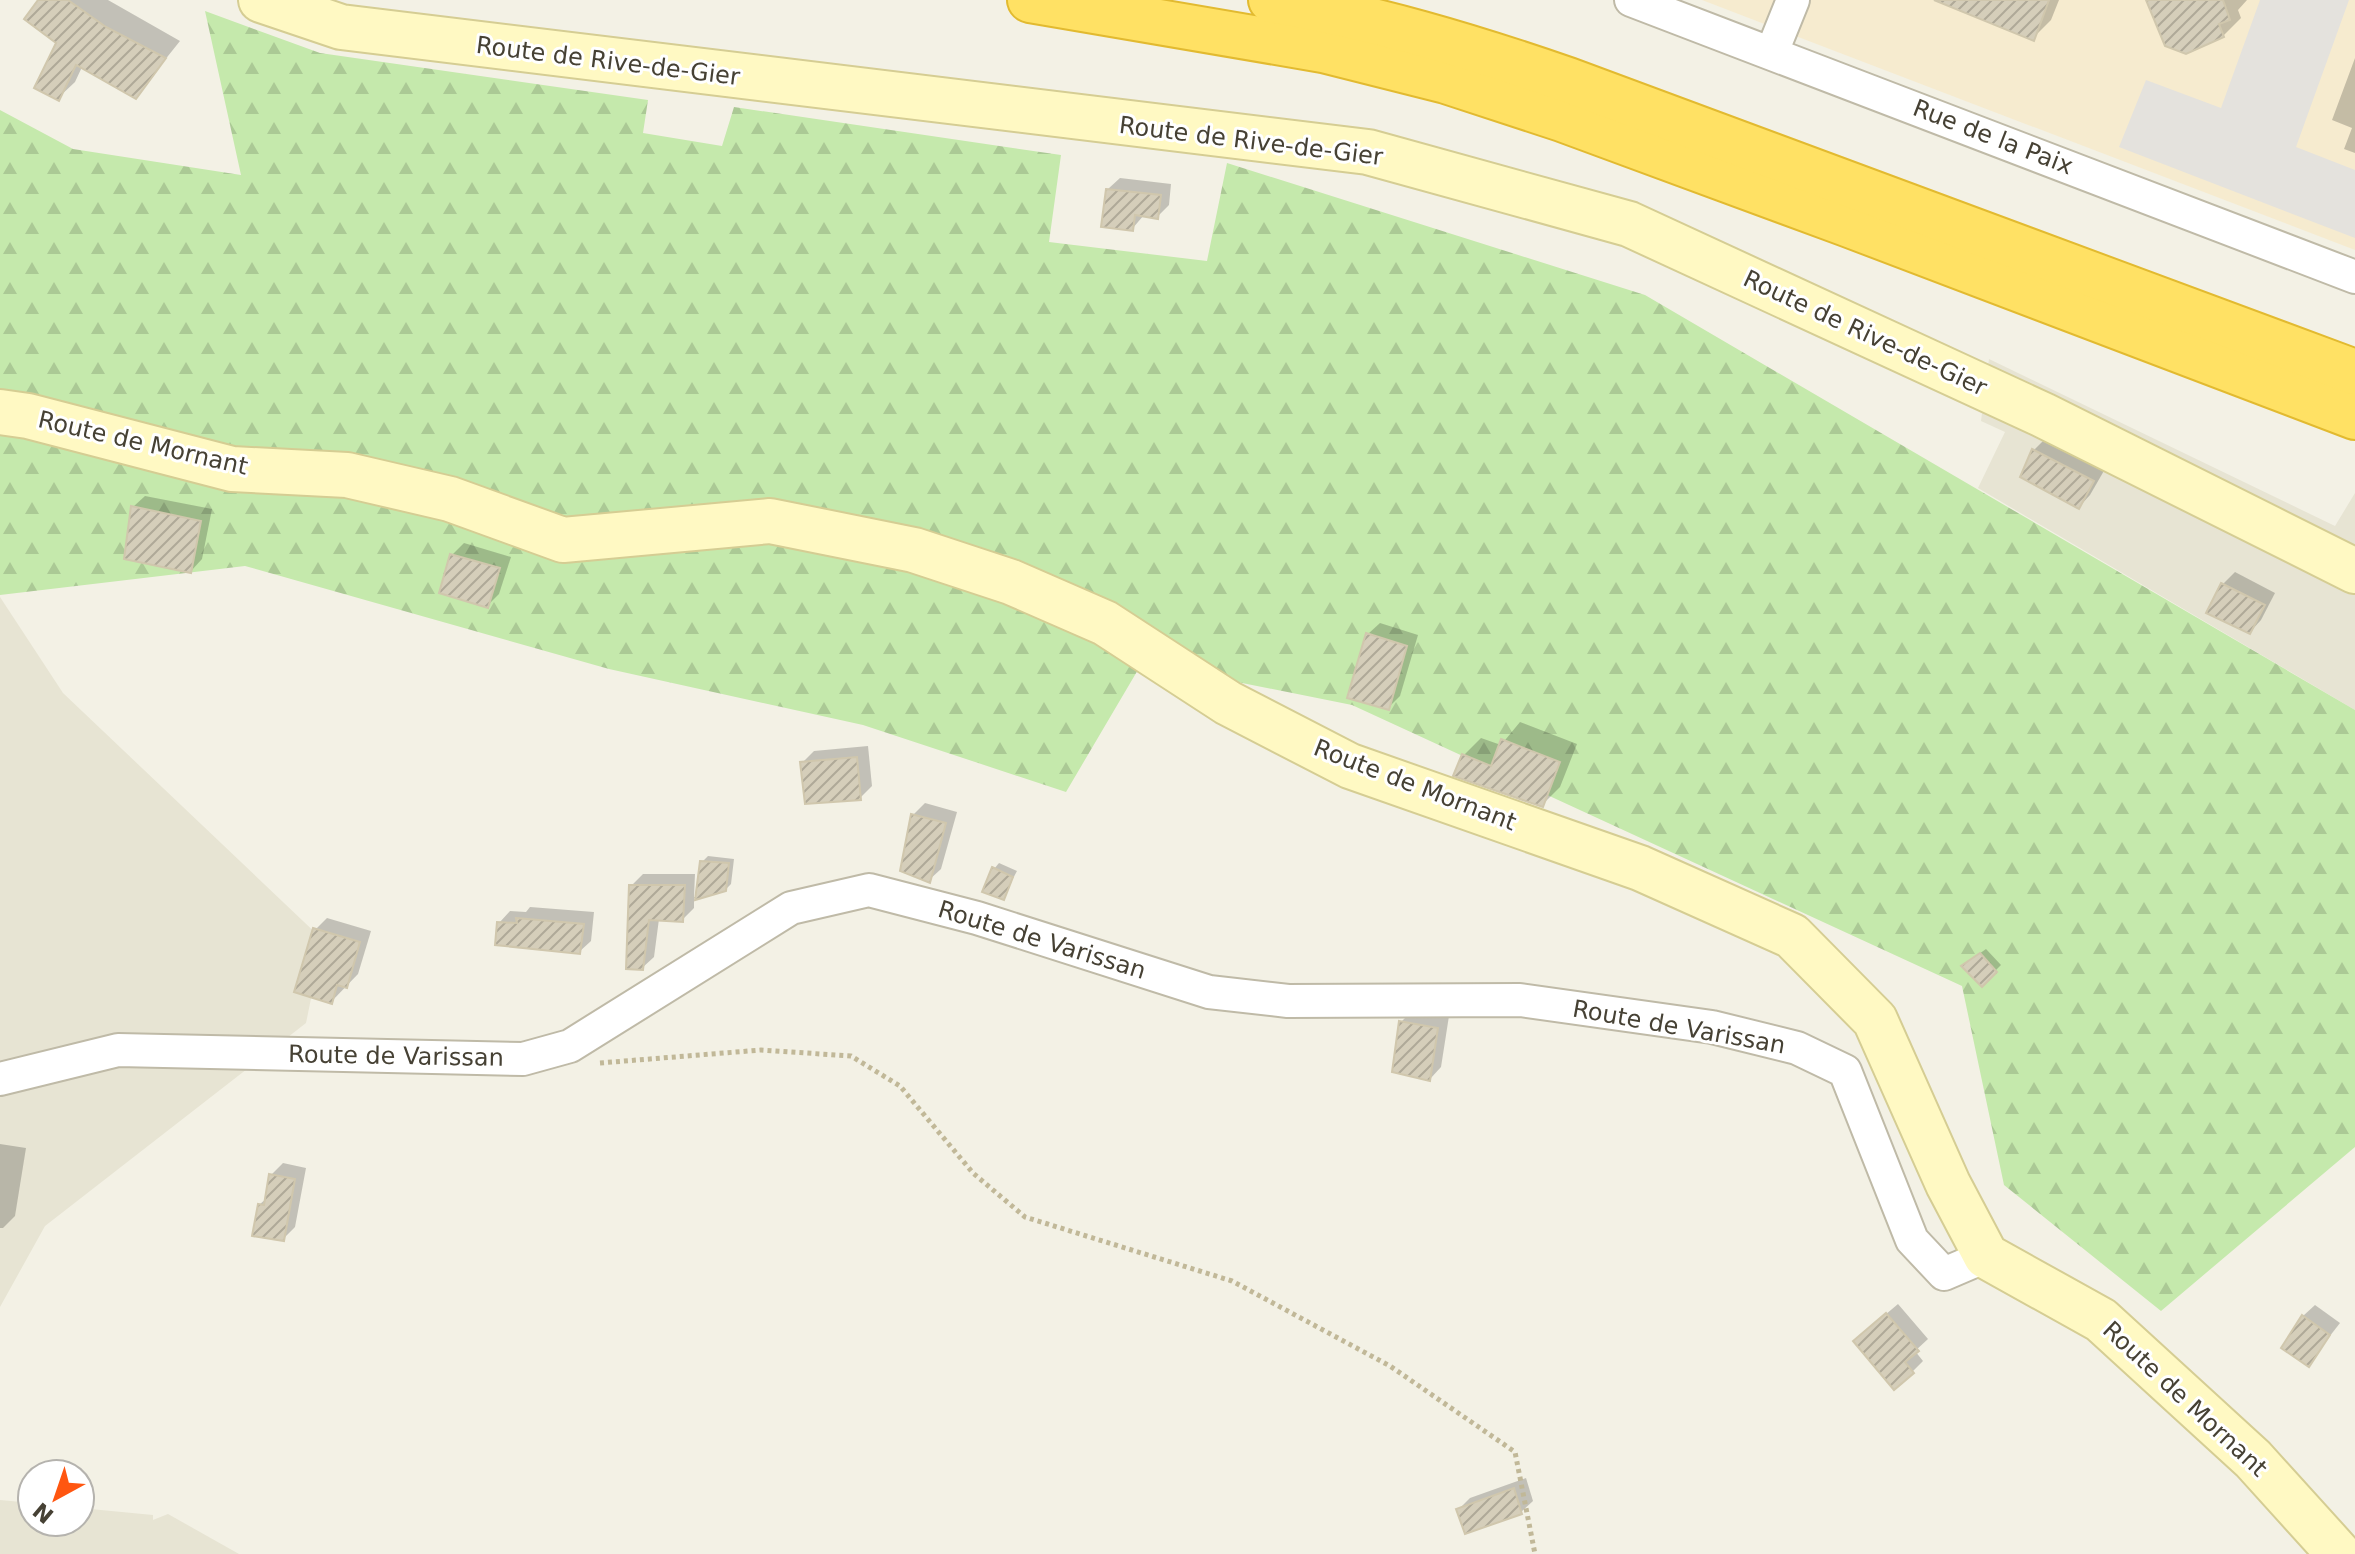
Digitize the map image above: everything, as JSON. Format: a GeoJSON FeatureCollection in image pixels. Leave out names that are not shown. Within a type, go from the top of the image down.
{"type":"FeatureCollection","features":[{"type":"Feature","properties":{"kind":"highway"},"geometry":{"type":"LineString","coordinates":[[1030,0],[1308,47],[1446,81],[1562,119],[1832,218],[2355,417]]}},
{"type":"Feature","properties":{"kind":"highway"},"geometry":{"type":"LineString","coordinates":[[1271,0],[1336,11],[1434,35],[1523,65],[1862,187],[2355,372]]}},
{"type":"Feature","properties":{"kind":"main road","name":"Route de Rive-de-Gier"},"geometry":{"type":"LineString","coordinates":[[261,0],[341,27],[1368,152],[1629,224],[2043,415],[2355,571]]}},
{"type":"Feature","properties":{"kind":"main road","name":"Route de Mornant"},"geometry":{"type":"LineString","coordinates":[[0,412],[28,416],[232,469],[347,475],[450,499],[563,540],[770,521],[914,550],[1011,582],[1105,623],[1228,703],[1350,766],[1640,868],[1792,936],[1875,1020],[1948,1184],[1986,1256],[2101,1320],[2253,1459],[2339,1554]]}},
{"type":"Feature","properties":{"kind":"street","name":"Rue de la Paix"},"geometry":{"type":"LineString","coordinates":[[1631,0],[2355,277]]}},
{"type":"Feature","properties":{"kind":"street"},"geometry":{"type":"LineString","coordinates":[[1772,52],[1793,0]]}},
{"type":"Feature","properties":{"kind":"street","name":"Route de Varissan"},"geometry":{"type":"LineString","coordinates":[[6,1069],[118,1050],[523,1059],[570,1046],[791,908],[869,890],[977,918],[1209,992],[1288,1001],[1520,1000],[1712,1027],[1797,1048],[1845,1071],[1912,1240],[1944,1274],[1986,1256]]}},
{"type":"Feature","properties":{"kind":"path"},"geometry":{"type":"LineString","coordinates":[[595,1063],[761,1050],[851,1056],[900,1086],[973,1173],[1025,1217],[1232,1281],[1390,1366],[1515,1452],[1535,1554]]}},
{"type":"Feature","properties":{"kind":"shaded area"},"geometry":{"type":"Polygon","coordinates":[[[1702,0],[2355,0],[2355,250],[1728,10],[1702,0]]]}},
{"type":"Feature","properties":{"kind":"shaded area"},"geometry":{"type":"Polygon","coordinates":[[[2260,0],[2349,0],[2296,147],[2355,170],[2355,238],[2119,147],[2146,80],[2221,108],[2260,0]]]}},
{"type":"Feature","properties":{"kind":"shaded area"},"geometry":{"type":"Polygon","coordinates":[[[1989,359],[2335,526],[2355,493],[2355,710],[1978,488],[2005,432],[1981,421],[1989,359]]]}},
{"type":"Feature","properties":{"kind":"shaded area"},"geometry":{"type":"Polygon","coordinates":[[[0,597],[63,693],[323,940],[306,1023],[45,1226],[0,1307],[0,597]]]}},
{"type":"Feature","properties":{"kind":"shaded area"},"geometry":{"type":"Polygon","coordinates":[[[0,1500],[16,1502],[16,1538],[96,1538],[96,1510],[153,1515],[153,1520],[168,1514],[239,1554],[0,1554],[0,1500]]]}},
{"type":"Feature","properties":{"kind":"green space"},"geometry":{"type":"Polygon","coordinates":[[[205,11],[320,53],[648,100],[643,133],[722,146],[734,107],[1061,155],[1049,242],[1207,261],[1227,163],[1645,295],[2355,710],[2355,1147],[2161,1311],[2004,1185],[1962,986],[1352,705],[1142,663],[1066,792],[863,725],[609,669],[245,566],[0,595],[0,110],[73,149],[241,175],[205,11]]]}},
{"type":"Feature","properties":{"kind":"building"},"geometry":{"type":"Polygon","coordinates":[[[38,0],[68,0],[106,27],[166,58],[136,99],[76,65],[59,101],[34,88],[56,43],[24,19],[38,0]]]}},
{"type":"Feature","properties":{"kind":"building"},"geometry":{"type":"Polygon","coordinates":[[[1934,0],[2049,0],[2034,41],[1934,0]]]}},
{"type":"Feature","properties":{"kind":"building"},"geometry":{"type":"Polygon","coordinates":[[[2146,0],[2223,0],[2230,20],[2219,24],[2224,37],[2186,54],[2165,46],[2146,0]]]}},
{"type":"Feature","properties":{"kind":"building"},"geometry":{"type":"Polygon","coordinates":[[[1106,189],[1161,195],[1158,219],[1135,215],[1133,231],[1101,227],[1106,189]]]}},
{"type":"Feature","properties":{"kind":"building"},"geometry":{"type":"Polygon","coordinates":[[[2032,449],[2094,481],[2079,509],[2020,477],[2032,449]]]}},
{"type":"Feature","properties":{"kind":"building"},"geometry":{"type":"Polygon","coordinates":[[[131,506],[201,521],[191,573],[124,559],[131,506]]]}},
{"type":"Feature","properties":{"kind":"building"},"geometry":{"type":"Polygon","coordinates":[[[450,554],[500,568],[488,608],[439,593],[450,554]]]}},
{"type":"Feature","properties":{"kind":"building"},"geometry":{"type":"Polygon","coordinates":[[[2221,583],[2265,605],[2250,634],[2206,613],[2221,583]]]}},
{"type":"Feature","properties":{"kind":"building"},"geometry":{"type":"Polygon","coordinates":[[[1366,633],[1407,646],[1389,710],[1347,698],[1366,633]]]}},
{"type":"Feature","properties":{"kind":"building"},"geometry":{"type":"Polygon","coordinates":[[[1501,739],[1560,762],[1543,807],[1453,776],[1462,754],[1491,766],[1501,739]]]}},
{"type":"Feature","properties":{"kind":"building"},"geometry":{"type":"Polygon","coordinates":[[[857,757],[861,800],[805,804],[800,762],[857,757]]]}},
{"type":"Feature","properties":{"kind":"building"},"geometry":{"type":"Polygon","coordinates":[[[911,814],[946,823],[930,883],[900,871],[911,814]]]}},
{"type":"Feature","properties":{"kind":"building"},"geometry":{"type":"Polygon","coordinates":[[[700,861],[729,863],[726,891],[695,900],[700,861]]]}},
{"type":"Feature","properties":{"kind":"building"},"geometry":{"type":"Polygon","coordinates":[[[992,867],[1013,877],[1004,900],[982,892],[992,867]]]}},
{"type":"Feature","properties":{"kind":"building"},"geometry":{"type":"Polygon","coordinates":[[[629,885],[685,885],[683,922],[649,920],[643,970],[626,969],[629,885]]]}},
{"type":"Feature","properties":{"kind":"building"},"geometry":{"type":"Polygon","coordinates":[[[516,918],[584,924],[580,954],[495,945],[497,922],[517,923],[516,918]]]}},
{"type":"Feature","properties":{"kind":"building"},"geometry":{"type":"Polygon","coordinates":[[[313,928],[360,942],[347,988],[337,985],[332,1004],[294,992],[313,928]]]}},
{"type":"Feature","properties":{"kind":"building"},"geometry":{"type":"Polygon","coordinates":[[[1980,953],[1997,972],[1982,987],[1961,966],[1980,953]]]}},
{"type":"Feature","properties":{"kind":"building"},"geometry":{"type":"Polygon","coordinates":[[[1399,1021],[1438,1028],[1430,1081],[1392,1072],[1399,1021]]]}},
{"type":"Feature","properties":{"kind":"building"},"geometry":{"type":"Polygon","coordinates":[[[269,1174],[295,1179],[284,1241],[252,1236],[258,1204],[264,1205],[269,1174]]]}},
{"type":"Feature","properties":{"kind":"building"},"geometry":{"type":"Polygon","coordinates":[[[1886,1313],[1919,1351],[1905,1362],[1914,1373],[1894,1390],[1853,1341],[1886,1313]]]}},
{"type":"Feature","properties":{"kind":"building"},"geometry":{"type":"Polygon","coordinates":[[[2302,1315],[2330,1335],[2309,1367],[2281,1348],[2302,1315]]]}},
{"type":"Feature","properties":{"kind":"building"},"geometry":{"type":"Polygon","coordinates":[[[1514,1488],[1522,1514],[1465,1534],[1456,1509],[1514,1488]]]}}]}
